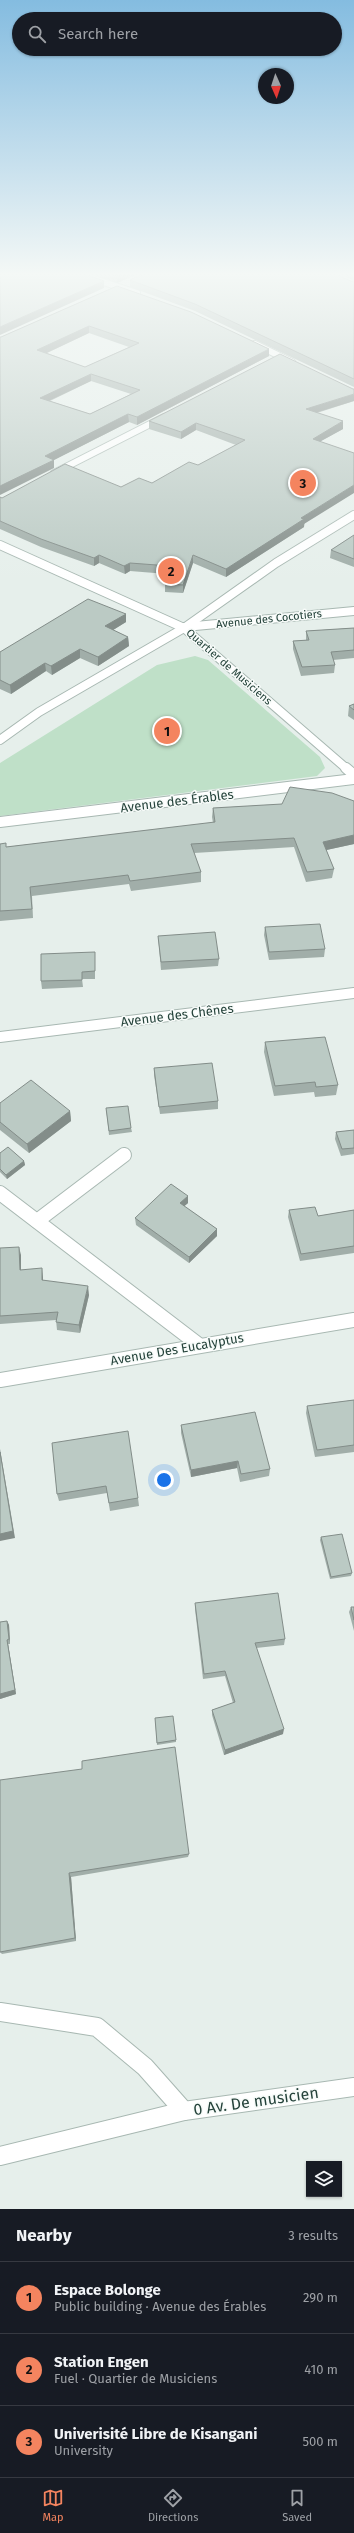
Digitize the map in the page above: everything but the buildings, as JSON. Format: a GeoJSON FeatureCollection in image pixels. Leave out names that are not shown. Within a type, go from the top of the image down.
{"type":"FeatureCollection","features":[{"type":"Feature","properties":{"kind":"street"},"geometry":{"type":"LineString","coordinates":[[49,476],[168,414]]}},
{"type":"Feature","properties":{"kind":"street"},"geometry":{"type":"LineString","coordinates":[[0,740],[39,712],[184,628],[276,563],[354,515]]}},
{"type":"Feature","properties":{"kind":"street","name":"Quartier de Musiciens"},"geometry":{"type":"LineString","coordinates":[[0,545],[184,628],[354,775]]}},
{"type":"Feature","properties":{"kind":"street","name":"Avenue des Cocotiers"},"geometry":{"type":"LineString","coordinates":[[184,628],[354,610]]}},
{"type":"Feature","properties":{"kind":"street","name":"Avenue des Érables"},"geometry":{"type":"LineString","coordinates":[[0,822],[354,779]]}},
{"type":"Feature","properties":{"kind":"street","name":"Avenue des Chênes"},"geometry":{"type":"LineString","coordinates":[[0,1037],[354,993]]}},
{"type":"Feature","properties":{"kind":"street"},"geometry":{"type":"LineString","coordinates":[[38,1222],[124,1155]]}},
{"type":"Feature","properties":{"kind":"street"},"geometry":{"type":"LineString","coordinates":[[0,1193],[199,1345]]}},
{"type":"Feature","properties":{"kind":"street","name":"Avenue Des Eucalyptus"},"geometry":{"type":"LineString","coordinates":[[0,1380],[199,1345],[354,1320]]}},
{"type":"Feature","properties":{"kind":"street","name":"0 Av. De musicien"},"geometry":{"type":"LineString","coordinates":[[0,2012],[97,2027],[145,2067],[184,2111],[354,2087]]}},
{"type":"Feature","properties":{"kind":"street"},"geometry":{"type":"LineString","coordinates":[[0,2156],[184,2111]]}},
{"type":"Feature","properties":{"kind":"green space"},"geometry":{"type":"Polygon","coordinates":[[[195,656],[208,660],[320,757],[325,768],[317,776],[0,816],[0,763],[157,665],[195,656]]]}},
{"type":"Feature","properties":{"kind":"place","name":"Univerisité Libre de Kisangani"},"geometry":{"type":"Point","coordinates":[303,483]}},
{"type":"Feature","properties":{"kind":"place","name":"Station Engen"},"geometry":{"type":"Point","coordinates":[171,571]}},
{"type":"Feature","properties":{"kind":"place","name":"Espace Bolonge"},"geometry":{"type":"Point","coordinates":[167,731]}}]}
